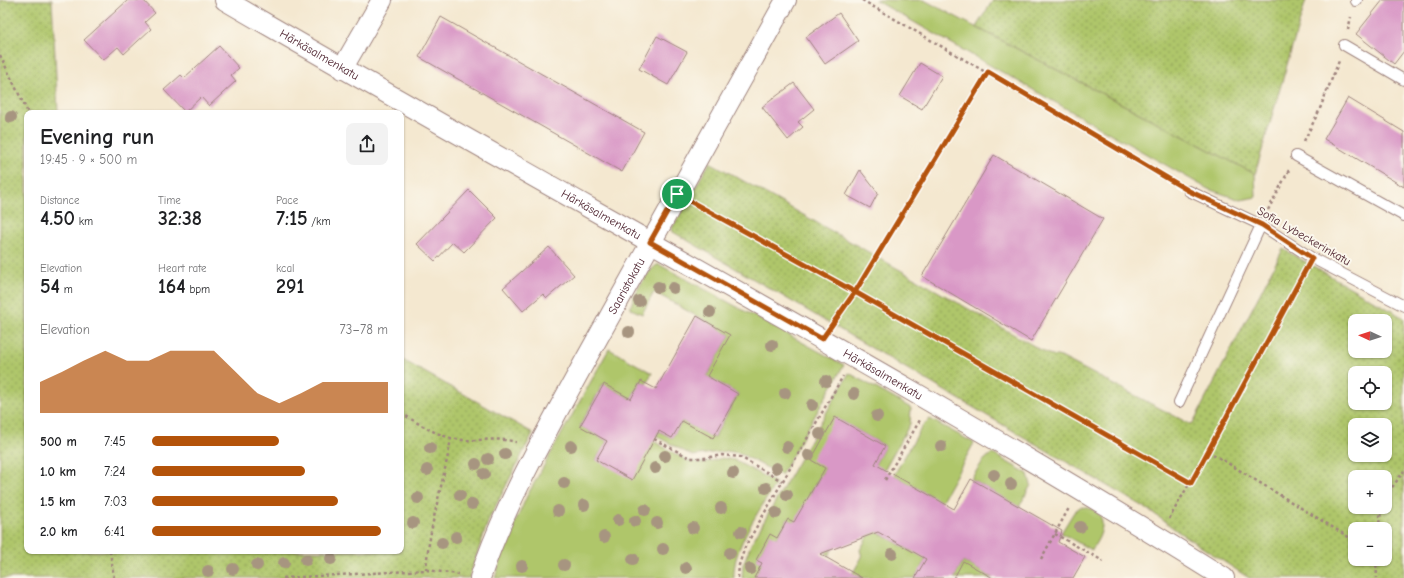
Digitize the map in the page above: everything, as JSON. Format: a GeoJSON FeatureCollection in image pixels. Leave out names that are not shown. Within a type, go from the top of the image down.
{"type":"FeatureCollection","features":[{"type":"Feature","properties":{"kind":"street","name":"Härkäsalmenkatu"},"geometry":{"type":"LineString","coordinates":[[225,0],[342,69],[822,339],[1159,537],[1224,578]]}},
{"type":"Feature","properties":{"kind":"street"},"geometry":{"type":"LineString","coordinates":[[342,69],[382,0]]}},
{"type":"Feature","properties":{"kind":"street","name":"Saaristokatu"},"geometry":{"type":"LineString","coordinates":[[471,577],[491,545],[505,512],[536,451],[650,242],[786,0]]}},
{"type":"Feature","properties":{"kind":"lane"},"geometry":{"type":"LineString","coordinates":[[1344,45],[1404,80]]}},
{"type":"Feature","properties":{"kind":"lane"},"geometry":{"type":"LineString","coordinates":[[1296,156],[1404,216]]}},
{"type":"Feature","properties":{"kind":"lane","name":"Sofia Lybeckerinkatu"},"geometry":{"type":"LineString","coordinates":[[1189,191],[1262,225],[1312,258],[1404,306]]}},
{"type":"Feature","properties":{"kind":"lane"},"geometry":{"type":"LineString","coordinates":[[1179,402],[1262,225]]}},
{"type":"Feature","properties":{"kind":"path"},"geometry":{"type":"LineString","coordinates":[[862,0],[988,72],[1189,191]]}},
{"type":"Feature","properties":{"kind":"path"},"geometry":{"type":"LineString","coordinates":[[1262,225],[1277,191],[1319,111],[1344,45],[1356,1]]}},
{"type":"Feature","properties":{"kind":"path"},"geometry":{"type":"LineString","coordinates":[[0,55],[27,110]]}},
{"type":"Feature","properties":{"kind":"path"},"geometry":{"type":"LineString","coordinates":[[822,339],[855,292],[988,72]]}},
{"type":"Feature","properties":{"kind":"path"},"geometry":{"type":"LineString","coordinates":[[677,194],[855,292],[1191,483]]}},
{"type":"Feature","properties":{"kind":"path"},"geometry":{"type":"LineString","coordinates":[[1159,537],[1191,483],[1312,258]]}},
{"type":"Feature","properties":{"kind":"path"},"geometry":{"type":"LineString","coordinates":[[738,578],[739,565],[745,547],[853,357]]}},
{"type":"Feature","properties":{"kind":"path"},"geometry":{"type":"LineString","coordinates":[[885,480],[930,403]]}},
{"type":"Feature","properties":{"kind":"path"},"geometry":{"type":"LineString","coordinates":[[404,415],[430,430],[451,438],[505,440],[524,445],[536,451]]}},
{"type":"Feature","properties":{"kind":"path"},"geometry":{"type":"LineString","coordinates":[[426,570],[431,527],[446,467],[451,438]]}},
{"type":"Feature","properties":{"kind":"path"},"geometry":{"type":"LineString","coordinates":[[654,439],[690,458],[705,458],[722,455],[740,457],[782,481]]}},
{"type":"Feature","properties":{"kind":"path"},"geometry":{"type":"LineString","coordinates":[[1208,451],[1348,537]]}},
{"type":"Feature","properties":{"kind":"path"},"geometry":{"type":"LineString","coordinates":[[1392,486],[1404,471]]}},
{"type":"Feature","properties":{"kind":"path"},"geometry":{"type":"LineString","coordinates":[[1041,559],[1079,490]]}},
{"type":"Feature","properties":{"kind":"path"},"geometry":{"type":"LineString","coordinates":[[1055,534],[1103,561]]}},
{"type":"Feature","properties":{"kind":"path"},"geometry":{"type":"LineString","coordinates":[[110,554],[114,578]]}},
{"type":"Feature","properties":{"kind":"path"},"geometry":{"type":"LineString","coordinates":[[1376,566],[1377,578]]}},
{"type":"Feature","properties":{"kind":"path"},"geometry":{"type":"LineString","coordinates":[[283,578],[426,570],[471,577]]}},
{"type":"Feature","properties":{"kind":"green space"},"geometry":{"type":"Polygon","coordinates":[[[0,0],[52,0],[58,110],[24,110],[24,554],[404,554],[404,361],[533,433],[489,519],[469,578],[0,578],[0,0]]]}},
{"type":"Feature","properties":{"kind":"green space"},"geometry":{"type":"Polygon","coordinates":[[[875,0],[924,0],[1255,174],[1256,197],[1241,200],[1208,189],[875,0]]]}},
{"type":"Feature","properties":{"kind":"green space"},"geometry":{"type":"Polygon","coordinates":[[[993,0],[1306,0],[1255,174],[976,27],[993,0]]]}},
{"type":"Feature","properties":{"kind":"green space"},"geometry":{"type":"Polygon","coordinates":[[[710,162],[1048,354],[1061,357],[1190,424],[1193,423],[1283,249],[1404,318],[1404,578],[1249,578],[1177,531],[1152,512],[673,232],[672,228],[710,162]]]}},
{"type":"Feature","properties":{"kind":"green space"},"geometry":{"type":"Polygon","coordinates":[[[657,265],[660,265],[844,365],[781,475],[739,453],[726,451],[693,456],[656,436],[659,431],[672,438],[682,421],[714,438],[738,394],[707,376],[730,335],[654,292],[642,314],[631,309],[631,304],[640,285],[657,265]]]}},
{"type":"Feature","properties":{"kind":"green space"},"geometry":{"type":"Polygon","coordinates":[[[609,349],[652,373],[646,384],[641,381],[631,399],[603,384],[580,426],[607,441],[596,460],[653,441],[688,461],[703,463],[722,458],[734,460],[776,483],[742,541],[735,566],[734,578],[495,578],[506,543],[527,496],[609,349]]]}},
{"type":"Feature","properties":{"kind":"green space"},"geometry":{"type":"Polygon","coordinates":[[[849,373],[911,408],[910,424],[880,477],[871,472],[885,446],[836,418],[825,468],[810,493],[855,519],[836,542],[829,555],[806,541],[811,532],[788,519],[777,538],[770,535],[756,560],[762,563],[754,578],[742,578],[743,565],[751,544],[849,373]]]}},
{"type":"Feature","properties":{"kind":"green space"},"geometry":{"type":"Polygon","coordinates":[[[930,419],[974,443],[941,502],[894,475],[923,425],[930,419]]]}},
{"type":"Feature","properties":{"kind":"green space"},"geometry":{"type":"Polygon","coordinates":[[[991,454],[1028,474],[1031,485],[1019,507],[971,479],[983,461],[991,454]]]}},
{"type":"Feature","properties":{"kind":"green space"},"geometry":{"type":"Polygon","coordinates":[[[1080,507],[1090,508],[1096,512],[1102,522],[1102,529],[1091,550],[1061,533],[1074,512],[1080,507]]]}},
{"type":"Feature","properties":{"kind":"green space"},"geometry":{"type":"Polygon","coordinates":[[[927,522],[942,531],[915,578],[862,578],[859,576],[855,578],[851,576],[862,557],[860,550],[872,529],[911,551],[927,522]]]}},
{"type":"Feature","properties":{"kind":"green space"},"geometry":{"type":"Polygon","coordinates":[[[963,561],[993,578],[954,578],[963,561]]]}},
{"type":"Feature","properties":{"kind":"building"},"geometry":{"type":"Polygon","coordinates":[[[128,0],[143,0],[155,13],[145,22],[151,29],[124,54],[118,47],[103,60],[84,40],[128,0]]]}},
{"type":"Feature","properties":{"kind":"building"},"geometry":{"type":"Polygon","coordinates":[[[1383,0],[1404,0],[1404,51],[1394,64],[1356,34],[1383,0]]]}},
{"type":"Feature","properties":{"kind":"building"},"geometry":{"type":"Polygon","coordinates":[[[839,13],[858,41],[825,64],[806,37],[839,13]]]}},
{"type":"Feature","properties":{"kind":"building"},"geometry":{"type":"Polygon","coordinates":[[[441,17],[644,132],[622,172],[419,57],[441,17]]]}},
{"type":"Feature","properties":{"kind":"building"},"geometry":{"type":"Polygon","coordinates":[[[657,36],[687,52],[668,85],[639,69],[657,36]]]}},
{"type":"Feature","properties":{"kind":"building"},"geometry":{"type":"Polygon","coordinates":[[[219,46],[239,68],[231,75],[236,81],[209,106],[201,97],[187,110],[183,110],[164,90],[181,75],[184,78],[219,46]]]}},
{"type":"Feature","properties":{"kind":"building"},"geometry":{"type":"Polygon","coordinates":[[[920,63],[942,76],[922,109],[900,96],[920,63]]]}},
{"type":"Feature","properties":{"kind":"building"},"geometry":{"type":"Polygon","coordinates":[[[794,83],[814,109],[798,122],[803,127],[788,140],[762,107],[794,83]]]}},
{"type":"Feature","properties":{"kind":"building"},"geometry":{"type":"Polygon","coordinates":[[[1348,98],[1404,132],[1404,187],[1324,139],[1348,98]]]}},
{"type":"Feature","properties":{"kind":"building"},"geometry":{"type":"Polygon","coordinates":[[[994,155],[1103,219],[1031,341],[922,276],[994,155]]]}},
{"type":"Feature","properties":{"kind":"building"},"geometry":{"type":"Polygon","coordinates":[[[860,170],[878,193],[870,208],[846,195],[860,170]]]}},
{"type":"Feature","properties":{"kind":"building"},"geometry":{"type":"Polygon","coordinates":[[[469,190],[497,218],[464,252],[453,242],[435,261],[417,244],[469,190]]]}},
{"type":"Feature","properties":{"kind":"building"},"geometry":{"type":"Polygon","coordinates":[[[549,247],[574,275],[547,298],[543,294],[523,311],[503,288],[549,247]]]}},
{"type":"Feature","properties":{"kind":"building"},"geometry":{"type":"Polygon","coordinates":[[[697,316],[730,335],[707,376],[738,394],[713,438],[682,421],[672,438],[659,431],[632,480],[596,460],[607,441],[580,426],[604,384],[631,399],[641,381],[656,389],[697,316]]]}},
{"type":"Feature","properties":{"kind":"building"},"geometry":{"type":"Polygon","coordinates":[[[835,417],[885,446],[875,464],[954,509],[971,479],[1062,531],[1058,542],[1085,557],[1073,578],[993,578],[963,561],[954,578],[915,578],[926,559],[878,532],[820,554],[862,578],[754,578],[762,563],[756,560],[770,534],[777,538],[788,519],[794,522],[825,468],[811,460],[835,417]]]}},
{"type":"Feature","properties":{"kind":"route"},"geometry":{"type":"LineString","coordinates":[[677,194],[650,242],[822,339],[855,292],[988,72],[1189,191],[1262,225],[1312,258],[1191,483],[855,292],[677,194]]}}]}
